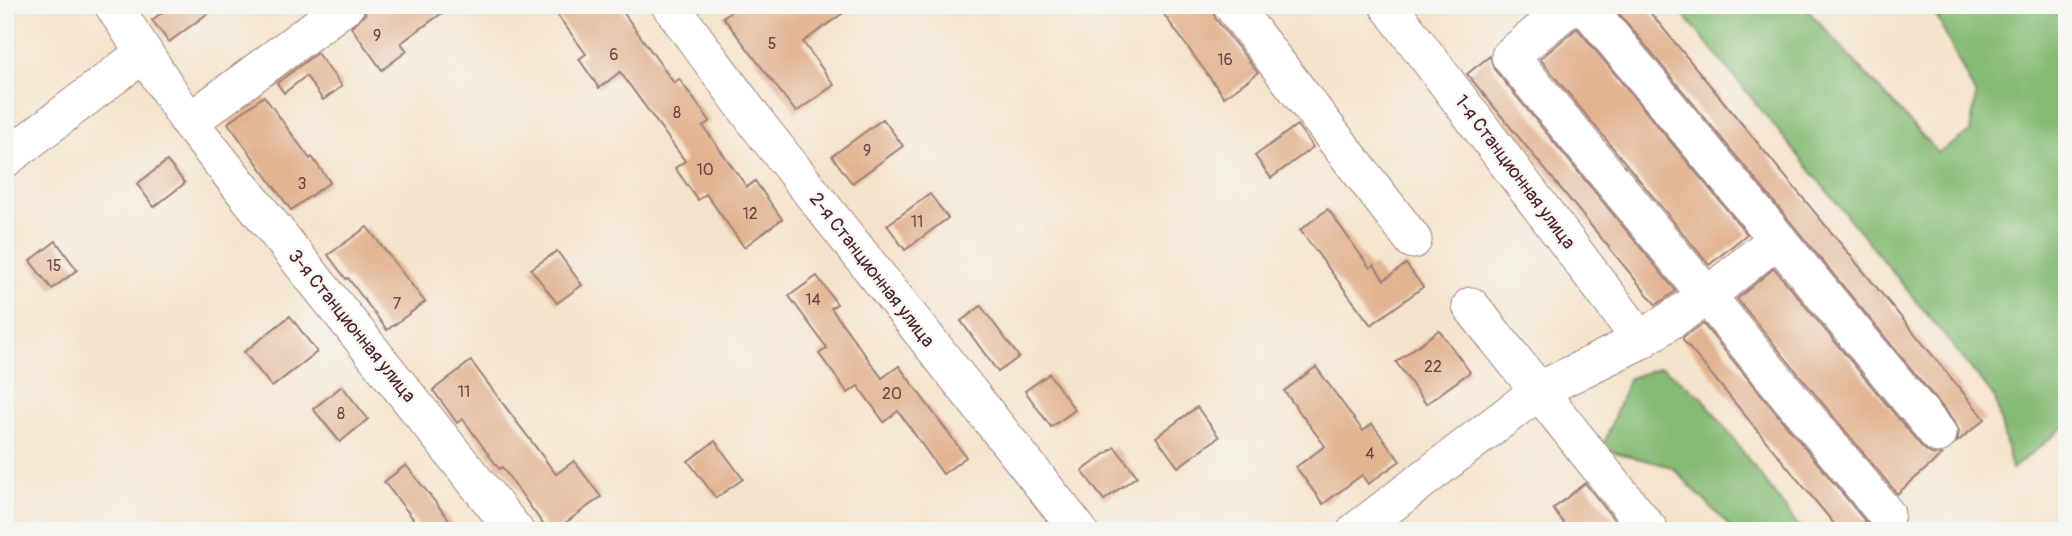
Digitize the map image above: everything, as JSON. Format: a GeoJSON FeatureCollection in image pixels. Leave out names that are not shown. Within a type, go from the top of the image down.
{"type":"FeatureCollection","features":[{"type":"Feature","properties":{"kind":"street"},"geometry":{"type":"LineString","coordinates":[[189,122],[346,5]]}},
{"type":"Feature","properties":{"kind":"street","name":"2-я Станционная улица"},"geometry":{"type":"LineString","coordinates":[[670,5],[762,130],[1079,531]]}},
{"type":"Feature","properties":{"kind":"street"},"geometry":{"type":"LineString","coordinates":[[1232,5],[1413,240]]}},
{"type":"Feature","properties":{"kind":"street"},"geometry":{"type":"LineString","coordinates":[[1572,5],[1510,56],[1886,514]]}},
{"type":"Feature","properties":{"kind":"street"},"geometry":{"type":"LineString","coordinates":[[1585,5],[1938,434]]}},
{"type":"Feature","properties":{"kind":"street","name":"3-я Станционная улица"},"geometry":{"type":"LineString","coordinates":[[124,9],[144,53],[189,122],[515,531]]}},
{"type":"Feature","properties":{"kind":"street","name":"1-я Станционная улица"},"geometry":{"type":"LineString","coordinates":[[1406,12],[1641,340]]}},
{"type":"Feature","properties":{"kind":"street"},"geometry":{"type":"LineString","coordinates":[[5,159],[144,53]]}},
{"type":"Feature","properties":{"kind":"street"},"geometry":{"type":"LineString","coordinates":[[1356,531],[1540,390],[1641,340],[1707,296],[1777,239]]}},
{"type":"Feature","properties":{"kind":"street"},"geometry":{"type":"LineString","coordinates":[[1471,306],[1650,531]]}},
{"type":"Feature","properties":{"kind":"green space"},"geometry":{"type":"Polygon","coordinates":[[[1676,5],[1803,5],[1938,153],[1970,132],[1976,96],[1931,5],[2067,5],[2067,425],[2012,469],[1995,398],[1676,5]]]}},
{"type":"Feature","properties":{"kind":"green space"},"geometry":{"type":"Polygon","coordinates":[[[1662,367],[1701,396],[1802,531],[1734,531],[1672,467],[1602,449],[1629,378],[1662,367]]]}},
{"type":"Feature","properties":{"kind":"building"},"geometry":{"type":"Polygon","coordinates":[[[172,5],[219,5],[169,42],[152,20],[172,5]]]}},
{"type":"Feature","properties":{"kind":"building"},"geometry":{"type":"Polygon","coordinates":[[[367,5],[453,5],[401,43],[407,51],[382,70],[351,27],[365,14],[367,5]]]}},
{"type":"Feature","properties":{"kind":"building"},"geometry":{"type":"Polygon","coordinates":[[[550,5],[618,5],[674,83],[679,79],[710,121],[703,126],[747,187],[755,181],[782,219],[744,247],[706,194],[698,200],[675,168],[685,161],[620,72],[599,88],[579,59],[586,54],[550,5]]]}},
{"type":"Feature","properties":{"kind":"building"},"geometry":{"type":"Polygon","coordinates":[[[739,5],[854,5],[803,42],[834,85],[796,112],[723,17],[739,5]]]}},
{"type":"Feature","properties":{"kind":"building"},"geometry":{"type":"Polygon","coordinates":[[[1157,5],[1211,5],[1215,18],[1258,73],[1224,97],[1157,5]]]}},
{"type":"Feature","properties":{"kind":"building"},"geometry":{"type":"Polygon","coordinates":[[[1612,5],[1644,5],[1985,419],[1957,442],[1959,431],[1954,421],[1612,5]]]}},
{"type":"Feature","properties":{"kind":"building"},"geometry":{"type":"Polygon","coordinates":[[[1577,28],[1747,234],[1709,265],[1540,59],[1577,28]]]}},
{"type":"Feature","properties":{"kind":"building"},"geometry":{"type":"Polygon","coordinates":[[[317,53],[342,86],[323,100],[306,76],[284,93],[277,83],[317,53]]]}},
{"type":"Feature","properties":{"kind":"building"},"geometry":{"type":"Polygon","coordinates":[[[1490,56],[1494,69],[1676,291],[1656,305],[1467,74],[1490,56]]]}},
{"type":"Feature","properties":{"kind":"building"},"geometry":{"type":"Polygon","coordinates":[[[264,96],[330,182],[291,210],[228,123],[264,96]]]}},
{"type":"Feature","properties":{"kind":"building"},"geometry":{"type":"Polygon","coordinates":[[[883,119],[903,146],[852,183],[832,156],[883,119]]]}},
{"type":"Feature","properties":{"kind":"building"},"geometry":{"type":"Polygon","coordinates":[[[1297,125],[1313,147],[1271,178],[1255,156],[1297,125]]]}},
{"type":"Feature","properties":{"kind":"building"},"geometry":{"type":"Polygon","coordinates":[[[167,161],[185,183],[154,207],[137,184],[167,161]]]}},
{"type":"Feature","properties":{"kind":"building"},"geometry":{"type":"Polygon","coordinates":[[[930,194],[948,218],[905,250],[887,225],[930,194]]]}},
{"type":"Feature","properties":{"kind":"building"},"geometry":{"type":"Polygon","coordinates":[[[1328,209],[1370,268],[1374,265],[1384,280],[1406,264],[1423,287],[1371,325],[1300,230],[1328,209]]]}},
{"type":"Feature","properties":{"kind":"building"},"geometry":{"type":"Polygon","coordinates":[[[367,227],[425,302],[387,330],[328,255],[367,227]]]}},
{"type":"Feature","properties":{"kind":"building"},"geometry":{"type":"Polygon","coordinates":[[[56,241],[77,270],[52,289],[30,261],[56,241]]]}},
{"type":"Feature","properties":{"kind":"building"},"geometry":{"type":"Polygon","coordinates":[[[557,251],[582,285],[557,303],[531,269],[557,251]]]}},
{"type":"Feature","properties":{"kind":"building"},"geometry":{"type":"Polygon","coordinates":[[[1774,268],[1922,447],[1931,454],[1942,455],[1897,494],[1737,299],[1774,268]]]}},
{"type":"Feature","properties":{"kind":"building"},"geometry":{"type":"Polygon","coordinates":[[[817,276],[837,304],[831,308],[882,378],[899,366],[966,457],[943,474],[898,411],[884,422],[858,386],[848,393],[819,354],[827,348],[789,296],[817,276]]]}},
{"type":"Feature","properties":{"kind":"building"},"geometry":{"type":"Polygon","coordinates":[[[981,306],[1019,357],[998,372],[961,321],[981,306]]]}},
{"type":"Feature","properties":{"kind":"building"},"geometry":{"type":"Polygon","coordinates":[[[290,316],[317,352],[272,387],[244,352],[290,316]]]}},
{"type":"Feature","properties":{"kind":"building"},"geometry":{"type":"Polygon","coordinates":[[[1703,324],[1874,531],[1840,531],[1683,340],[1683,337],[1703,324]]]}},
{"type":"Feature","properties":{"kind":"building"},"geometry":{"type":"Polygon","coordinates":[[[1439,330],[1470,372],[1426,404],[1396,362],[1439,330]]]}},
{"type":"Feature","properties":{"kind":"building"},"geometry":{"type":"Polygon","coordinates":[[[471,361],[556,474],[574,461],[601,497],[554,531],[548,531],[463,419],[457,423],[433,390],[471,361]]]}},
{"type":"Feature","properties":{"kind":"building"},"geometry":{"type":"Polygon","coordinates":[[[1316,367],[1363,431],[1372,424],[1400,461],[1368,484],[1362,475],[1323,504],[1296,467],[1325,446],[1284,391],[1316,367]]]}},
{"type":"Feature","properties":{"kind":"building"},"geometry":{"type":"Polygon","coordinates":[[[1049,374],[1075,410],[1051,427],[1025,391],[1049,374]]]}},
{"type":"Feature","properties":{"kind":"building"},"geometry":{"type":"Polygon","coordinates":[[[342,386],[368,419],[340,442],[313,409],[342,386]]]}},
{"type":"Feature","properties":{"kind":"building"},"geometry":{"type":"Polygon","coordinates":[[[1197,407],[1219,437],[1178,467],[1156,437],[1197,407]]]}},
{"type":"Feature","properties":{"kind":"building"},"geometry":{"type":"Polygon","coordinates":[[[715,441],[743,479],[716,498],[688,461],[715,441]]]}},
{"type":"Feature","properties":{"kind":"building"},"geometry":{"type":"Polygon","coordinates":[[[1115,447],[1137,476],[1104,500],[1082,471],[1115,447]]]}},
{"type":"Feature","properties":{"kind":"building"},"geometry":{"type":"Polygon","coordinates":[[[406,465],[458,531],[423,531],[384,482],[406,465]]]}},
{"type":"Feature","properties":{"kind":"building"},"geometry":{"type":"Polygon","coordinates":[[[1585,483],[1623,531],[1570,531],[1553,509],[1585,483]]]}}]}
